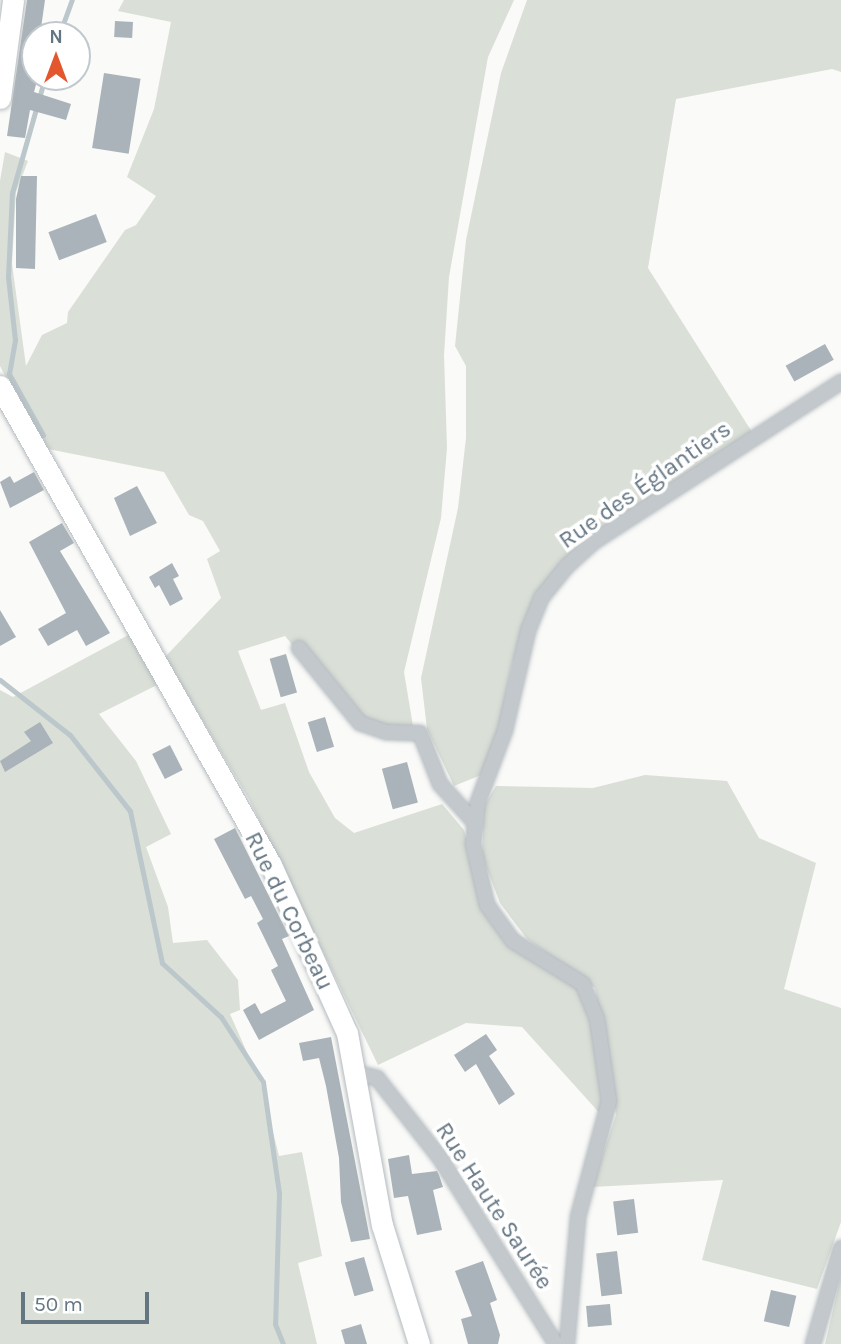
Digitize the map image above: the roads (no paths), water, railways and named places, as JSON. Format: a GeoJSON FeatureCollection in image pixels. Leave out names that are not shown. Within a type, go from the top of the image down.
{"type":"FeatureCollection","features":[{"type":"Feature","properties":{"kind":"street"},"geometry":{"type":"LineString","coordinates":[[0,98],[13,0]]}},
{"type":"Feature","properties":{"kind":"street","name":"Rue des Églantiers"},"geometry":{"type":"LineString","coordinates":[[567,1344],[578,1217],[609,1101],[597,1019],[583,984],[513,941],[498,925],[478,880],[473,844],[478,802],[505,730],[528,631],[542,597],[566,567],[595,541],[841,382]]}},
{"type":"Feature","properties":{"kind":"street","name":"Rue du Corbeau"},"geometry":{"type":"LineString","coordinates":[[0,386],[271,865],[346,1033],[357,1073],[382,1225],[419,1344]]}},
{"type":"Feature","properties":{"kind":"street"},"geometry":{"type":"LineString","coordinates":[[299,648],[360,723],[386,732],[420,733],[440,785],[476,824]]}},
{"type":"Feature","properties":{"kind":"street","name":"Rue Haute Saurée"},"geometry":{"type":"LineString","coordinates":[[357,1073],[377,1078],[440,1158],[556,1344]]}},
{"type":"Feature","properties":{"kind":"street"},"geometry":{"type":"LineString","coordinates":[[813,1344],[841,1248]]}},
{"type":"Feature","properties":{"kind":"waterway"},"geometry":{"type":"LineString","coordinates":[[64,21],[72,0]]}},
{"type":"Feature","properties":{"kind":"waterway"},"geometry":{"type":"LineString","coordinates":[[41,91],[12,193],[8,277],[15,340],[9,374],[43,435]]}},
{"type":"Feature","properties":{"kind":"waterway"},"geometry":{"type":"LineString","coordinates":[[0,680],[70,735],[130,811],[162,963],[221,1017],[263,1082],[279,1193],[275,1324],[283,1344]]}}]}
